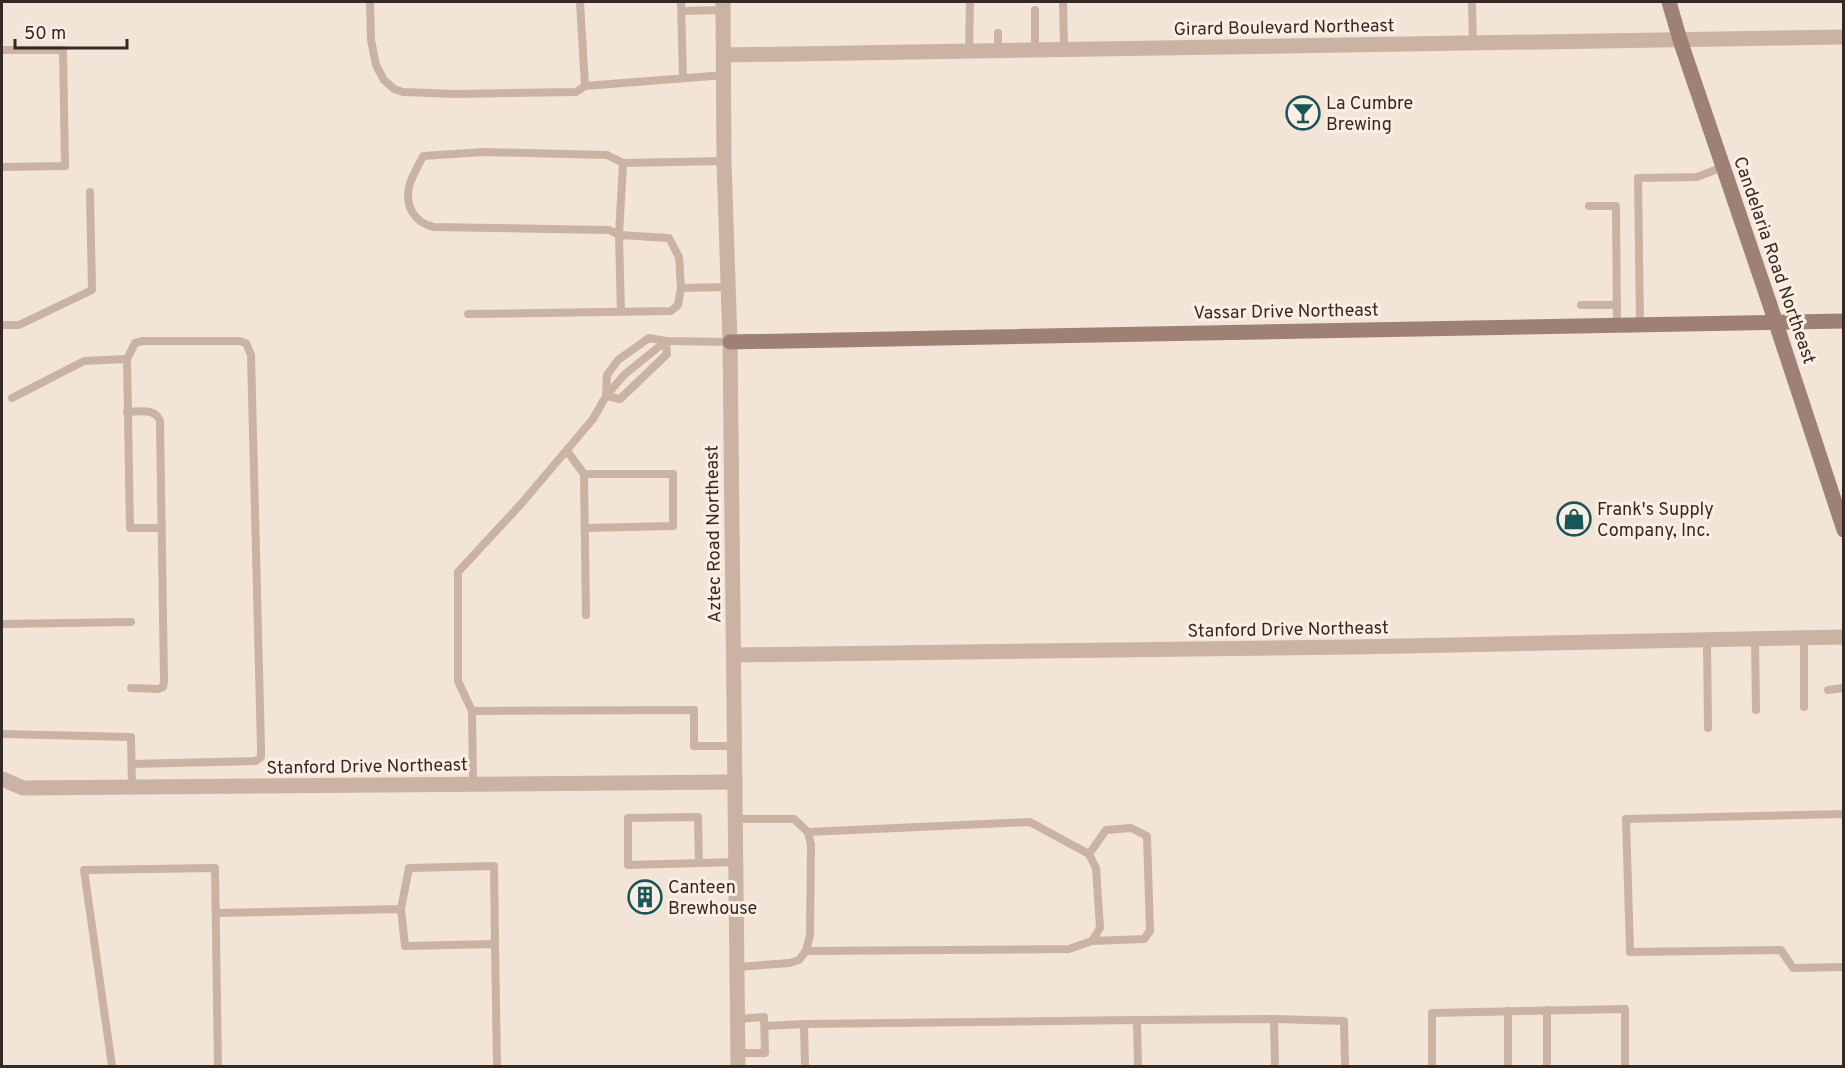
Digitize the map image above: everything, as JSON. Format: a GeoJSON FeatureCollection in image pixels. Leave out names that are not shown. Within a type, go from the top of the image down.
{"type":"FeatureCollection","features":[{"type":"Feature","properties":{"kind":"street","name":"Candelaria Road Northeast"},"geometry":{"type":"LineString","coordinates":[[1669,2],[1839,505],[1844,530]]}},
{"type":"Feature","properties":{"kind":"street","name":"Aztec Road Northeast"},"geometry":{"type":"LineString","coordinates":[[724,6],[724,161],[730,342],[738,1060]]}},
{"type":"Feature","properties":{"kind":"street","name":"Girard Boulevard Northeast"},"geometry":{"type":"LineString","coordinates":[[724,55],[1844,37]]}},
{"type":"Feature","properties":{"kind":"street","name":"Vassar Drive Northeast"},"geometry":{"type":"LineString","coordinates":[[730,342],[1844,321]]}},
{"type":"Feature","properties":{"kind":"street","name":"Stanford Drive Northeast"},"geometry":{"type":"LineString","coordinates":[[734,655],[1844,638]]}},
{"type":"Feature","properties":{"kind":"street","name":"Stanford Drive Northeast"},"geometry":{"type":"LineString","coordinates":[[2,779],[23,788],[735,782]]}},
{"type":"Feature","properties":{"kind":"lane"},"geometry":{"type":"LineString","coordinates":[[370,2],[371,40],[376,65],[384,80],[394,89],[403,92],[455,94],[576,92],[585,86],[725,75]]}},
{"type":"Feature","properties":{"kind":"lane"},"geometry":{"type":"LineString","coordinates":[[580,2],[585,86]]}},
{"type":"Feature","properties":{"kind":"lane"},"geometry":{"type":"LineString","coordinates":[[969,2],[969,51]]}},
{"type":"Feature","properties":{"kind":"lane"},"geometry":{"type":"LineString","coordinates":[[1063,2],[1064,50]]}},
{"type":"Feature","properties":{"kind":"lane"},"geometry":{"type":"LineString","coordinates":[[1472,2],[1473,43]]}},
{"type":"Feature","properties":{"kind":"lane"},"geometry":{"type":"LineString","coordinates":[[683,77],[682,6],[724,6]]}},
{"type":"Feature","properties":{"kind":"lane"},"geometry":{"type":"LineString","coordinates":[[1035,10],[1035,50]]}},
{"type":"Feature","properties":{"kind":"lane"},"geometry":{"type":"LineString","coordinates":[[998,33],[998,51]]}},
{"type":"Feature","properties":{"kind":"lane"},"geometry":{"type":"LineString","coordinates":[[2,50],[63,50],[64,166],[2,167]]}},
{"type":"Feature","properties":{"kind":"lane"},"geometry":{"type":"LineString","coordinates":[[468,314],[671,311],[678,305],[681,288],[679,257],[669,238],[619,235],[609,230],[434,227],[422,224],[411,211],[409,187],[423,156],[483,152],[607,155],[623,163],[724,161]]}},
{"type":"Feature","properties":{"kind":"lane"},"geometry":{"type":"LineString","coordinates":[[621,312],[619,235],[623,163]]}},
{"type":"Feature","properties":{"kind":"lane"},"geometry":{"type":"LineString","coordinates":[[1640,324],[1638,178],[1697,177],[1723,167]]}},
{"type":"Feature","properties":{"kind":"lane"},"geometry":{"type":"LineString","coordinates":[[2,325],[19,325],[92,290],[90,192]]}},
{"type":"Feature","properties":{"kind":"lane"},"geometry":{"type":"LineString","coordinates":[[1588,206],[1616,206],[1617,324]]}},
{"type":"Feature","properties":{"kind":"lane"},"geometry":{"type":"LineString","coordinates":[[681,288],[728,287]]}},
{"type":"Feature","properties":{"kind":"lane"},"geometry":{"type":"LineString","coordinates":[[1581,305],[1617,305]]}},
{"type":"Feature","properties":{"kind":"lane"},"geometry":{"type":"LineString","coordinates":[[606,396],[607,375],[618,360],[649,338],[666,341],[730,342]]}},
{"type":"Feature","properties":{"kind":"lane"},"geometry":{"type":"LineString","coordinates":[[132,764],[256,761],[261,757],[251,355],[246,343],[239,341],[143,341],[135,343],[127,359],[130,528],[162,528]]}},
{"type":"Feature","properties":{"kind":"lane"},"geometry":{"type":"LineString","coordinates":[[606,396],[620,399],[667,354],[666,341]]}},
{"type":"Feature","properties":{"kind":"lane"},"geometry":{"type":"LineString","coordinates":[[472,784],[472,711],[458,681],[458,572],[567,451],[593,419],[606,396],[624,375],[666,341]]}},
{"type":"Feature","properties":{"kind":"lane"},"geometry":{"type":"LineString","coordinates":[[12,398],[84,361],[127,359]]}},
{"type":"Feature","properties":{"kind":"lane"},"geometry":{"type":"LineString","coordinates":[[128,412],[153,412],[160,421],[165,681],[163,687],[131,688]]}},
{"type":"Feature","properties":{"kind":"lane"},"geometry":{"type":"LineString","coordinates":[[567,451],[584,474],[586,615]]}},
{"type":"Feature","properties":{"kind":"lane"},"geometry":{"type":"LineString","coordinates":[[584,474],[674,474],[673,526],[585,528]]}},
{"type":"Feature","properties":{"kind":"lane"},"geometry":{"type":"LineString","coordinates":[[2,624],[131,622]]}},
{"type":"Feature","properties":{"kind":"lane"},"geometry":{"type":"LineString","coordinates":[[1804,638],[1804,707]]}},
{"type":"Feature","properties":{"kind":"lane"},"geometry":{"type":"LineString","coordinates":[[1755,639],[1756,710]]}},
{"type":"Feature","properties":{"kind":"lane"},"geometry":{"type":"LineString","coordinates":[[1707,640],[1708,728]]}},
{"type":"Feature","properties":{"kind":"lane"},"geometry":{"type":"LineString","coordinates":[[1828,690],[1844,688]]}},
{"type":"Feature","properties":{"kind":"lane"},"geometry":{"type":"LineString","coordinates":[[472,711],[694,710],[694,746],[735,746]]}},
{"type":"Feature","properties":{"kind":"lane"},"geometry":{"type":"LineString","coordinates":[[2,734],[131,737],[132,787]]}},
{"type":"Feature","properties":{"kind":"lane"},"geometry":{"type":"LineString","coordinates":[[1844,814],[1626,819],[1630,952],[1781,950],[1793,968],[1844,967]]}},
{"type":"Feature","properties":{"kind":"lane"},"geometry":{"type":"LineString","coordinates":[[699,863],[698,817],[627,818],[628,865],[736,862]]}},
{"type":"Feature","properties":{"kind":"lane"},"geometry":{"type":"LineString","coordinates":[[735,819],[794,819],[808,832],[811,845],[810,935],[806,951],[799,960],[790,963],[737,967]]}},
{"type":"Feature","properties":{"kind":"lane"},"geometry":{"type":"LineString","coordinates":[[808,832],[1030,822],[1089,854],[1096,868],[1100,928],[1092,941]]}},
{"type":"Feature","properties":{"kind":"lane"},"geometry":{"type":"LineString","coordinates":[[806,951],[1069,949],[1092,941],[1144,939],[1150,931],[1147,836],[1131,828],[1106,830],[1089,854]]}},
{"type":"Feature","properties":{"kind":"lane"},"geometry":{"type":"LineString","coordinates":[[495,944],[405,946],[401,909],[409,868],[494,866],[495,944],[496,1066]]}},
{"type":"Feature","properties":{"kind":"lane"},"geometry":{"type":"LineString","coordinates":[[112,1066],[84,870],[216,868],[218,1066]]}},
{"type":"Feature","properties":{"kind":"lane"},"geometry":{"type":"LineString","coordinates":[[216,913],[401,909]]}},
{"type":"Feature","properties":{"kind":"lane"},"geometry":{"type":"LineString","coordinates":[[1432,1066],[1432,1013],[1625,1009],[1625,1066]]}},
{"type":"Feature","properties":{"kind":"lane"},"geometry":{"type":"LineString","coordinates":[[1508,1011],[1508,1066]]}},
{"type":"Feature","properties":{"kind":"lane"},"geometry":{"type":"LineString","coordinates":[[1547,1011],[1547,1066]]}},
{"type":"Feature","properties":{"kind":"lane"},"geometry":{"type":"LineString","coordinates":[[738,1019],[764,1017],[765,1026],[765,1053],[738,1060]]}},
{"type":"Feature","properties":{"kind":"lane"},"geometry":{"type":"LineString","coordinates":[[1274,1019],[1275,1066]]}},
{"type":"Feature","properties":{"kind":"lane"},"geometry":{"type":"LineString","coordinates":[[765,1026],[1137,1020],[1344,1021],[1345,1066]]}},
{"type":"Feature","properties":{"kind":"lane"},"geometry":{"type":"LineString","coordinates":[[1137,1020],[1138,1066]]}},
{"type":"Feature","properties":{"kind":"lane"},"geometry":{"type":"LineString","coordinates":[[804,1024],[805,1066]]}},
{"type":"Feature","properties":{"kind":"place","name":"La Cumbre Brewing"},"geometry":{"type":"Point","coordinates":[1303,113]}},
{"type":"Feature","properties":{"kind":"place","name":"Frank's Supply Company, Inc."},"geometry":{"type":"Point","coordinates":[1574,519]}},
{"type":"Feature","properties":{"kind":"place","name":"Canteen Brewhouse"},"geometry":{"type":"Point","coordinates":[645,897]}}]}
